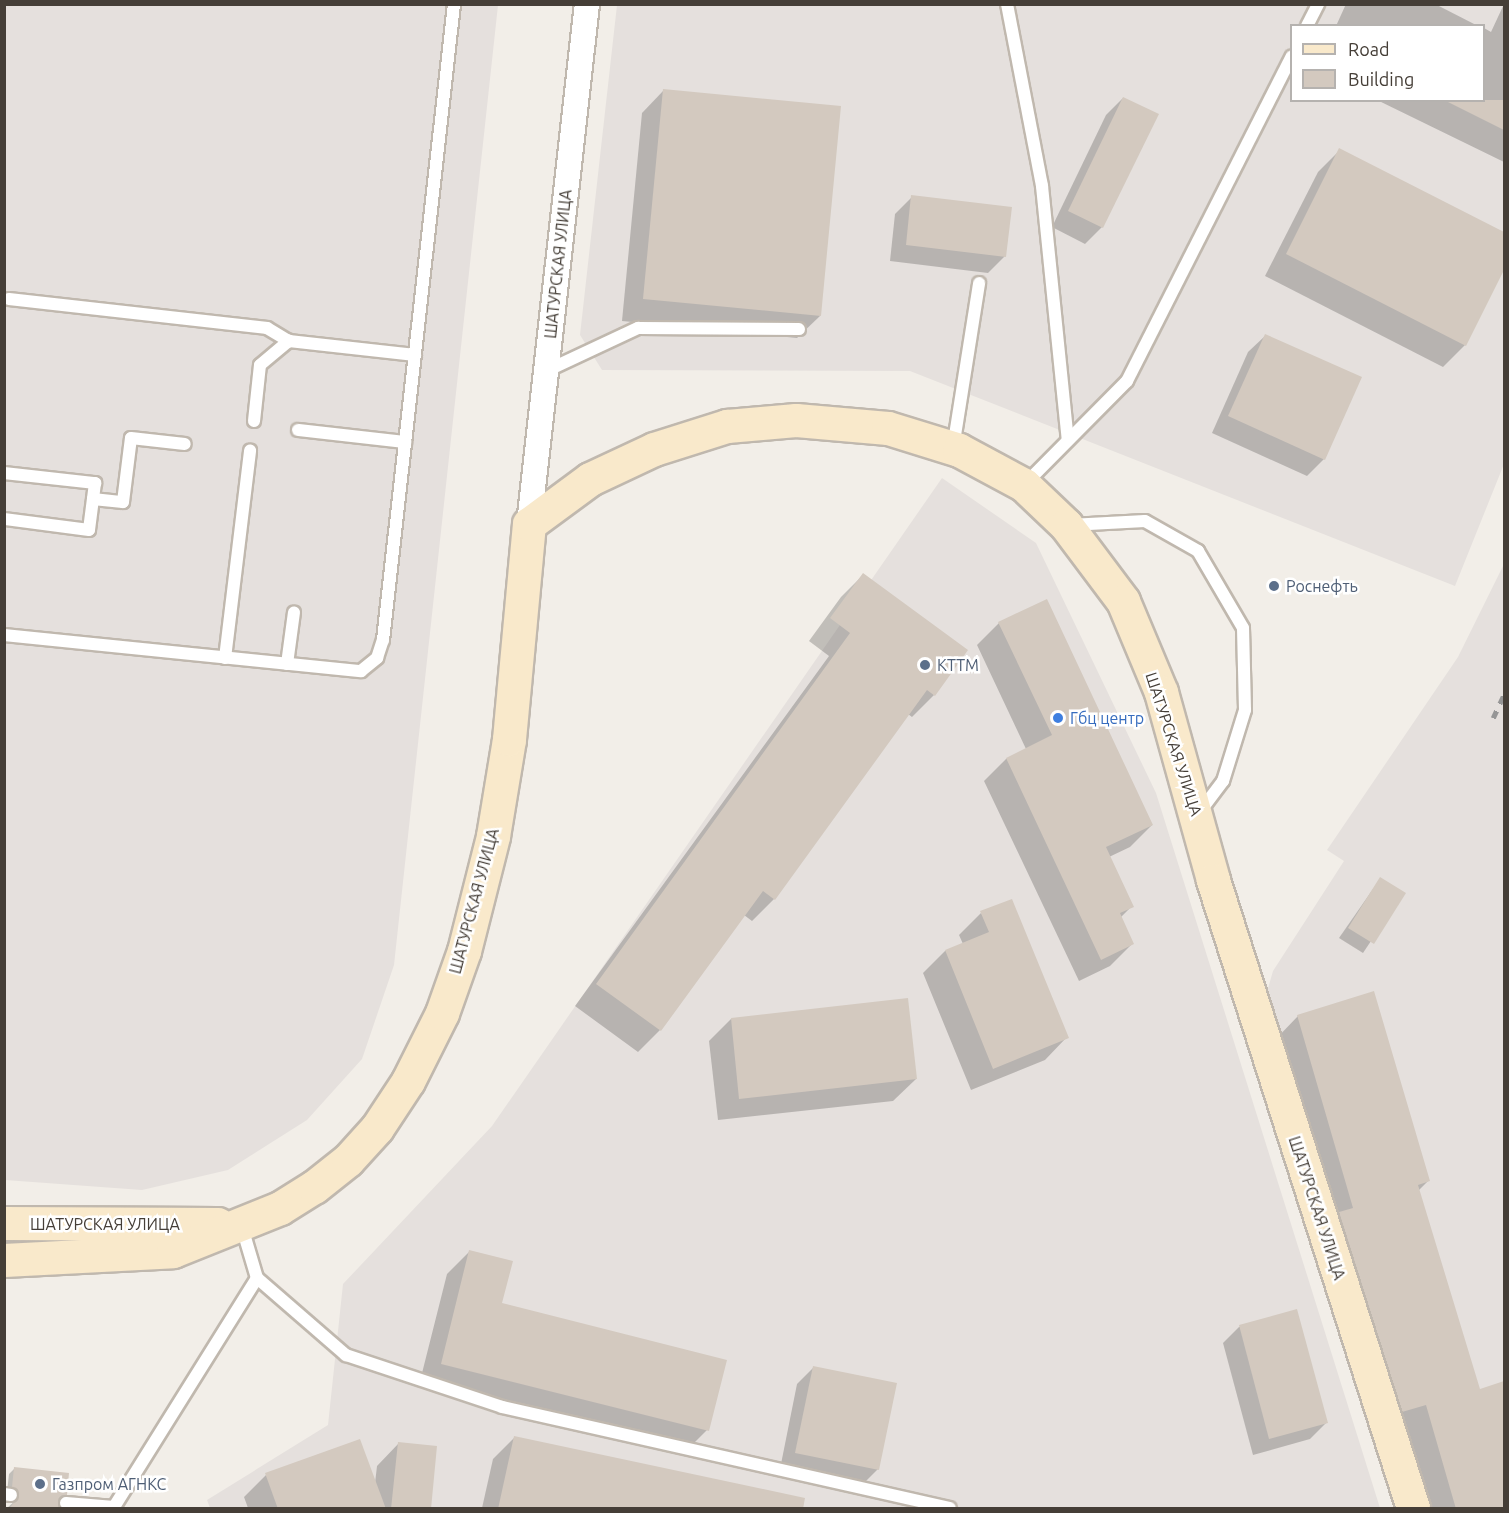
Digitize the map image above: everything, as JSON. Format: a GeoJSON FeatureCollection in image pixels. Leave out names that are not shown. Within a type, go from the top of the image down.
{"type":"FeatureCollection","features":[{"type":"Feature","properties":{"kind":"main road","name":"ШАТУРСКАЯ УЛИЦА"},"geometry":{"type":"LineString","coordinates":[[4,1260],[173,1251],[280,1208],[314,1187],[348,1160],[377,1128],[402,1090],[442,1013],[464,951],[493,836],[509,739],[529,524],[590,479],[654,449],[727,426],[796,420],[888,428],[953,449],[1024,485],[1066,525],[1123,601],[1161,692],[1214,880],[1413,1509]]}},
{"type":"Feature","properties":{"kind":"main road","name":"ШАТУРСКАЯ УЛИЦА"},"geometry":{"type":"LineString","coordinates":[[4,1223],[149,1226],[241,1223]]}},
{"type":"Feature","properties":{"kind":"street","name":"ШАТУРСКАЯ УЛИЦА"},"geometry":{"type":"LineString","coordinates":[[529,524],[587,4]]}},
{"type":"Feature","properties":{"kind":"lane"},"geometry":{"type":"LineString","coordinates":[[4,635],[361,671],[377,658],[383,640],[454,4]]}},
{"type":"Feature","properties":{"kind":"lane"},"geometry":{"type":"LineString","coordinates":[[1007,4],[1042,186],[1068,440]]}},
{"type":"Feature","properties":{"kind":"lane"},"geometry":{"type":"LineString","coordinates":[[1308,24],[1318,4]]}},
{"type":"Feature","properties":{"kind":"lane"},"geometry":{"type":"LineString","coordinates":[[1024,485],[1127,381],[1290,60]]}},
{"type":"Feature","properties":{"kind":"lane"},"geometry":{"type":"LineString","coordinates":[[953,449],[979,283]]}},
{"type":"Feature","properties":{"kind":"lane"},"geometry":{"type":"LineString","coordinates":[[9,299],[267,328],[289,341],[415,355]]}},
{"type":"Feature","properties":{"kind":"lane"},"geometry":{"type":"LineString","coordinates":[[546,371],[638,328],[799,328]]}},
{"type":"Feature","properties":{"kind":"lane"},"geometry":{"type":"LineString","coordinates":[[254,421],[260,365],[289,341]]}},
{"type":"Feature","properties":{"kind":"lane"},"geometry":{"type":"LineString","coordinates":[[298,430],[405,442]]}},
{"type":"Feature","properties":{"kind":"lane"},"geometry":{"type":"LineString","coordinates":[[93,499],[123,502],[130,438],[185,444]]}},
{"type":"Feature","properties":{"kind":"lane"},"geometry":{"type":"LineString","coordinates":[[225,658],[249,451]]}},
{"type":"Feature","properties":{"kind":"lane"},"geometry":{"type":"LineString","coordinates":[[4,473],[95,483],[89,530],[4,519]]}},
{"type":"Feature","properties":{"kind":"lane"},"geometry":{"type":"LineString","coordinates":[[1066,525],[1145,521],[1198,551],[1244,628],[1245,710],[1223,781],[1197,816]]}},
{"type":"Feature","properties":{"kind":"lane"},"geometry":{"type":"LineString","coordinates":[[287,664],[294,612]]}},
{"type":"Feature","properties":{"kind":"lane"},"geometry":{"type":"LineString","coordinates":[[241,1223],[257,1278],[346,1355],[480,1400],[950,1509]]}},
{"type":"Feature","properties":{"kind":"lane"},"geometry":{"type":"LineString","coordinates":[[66,1503],[114,1507],[257,1278]]}},
{"type":"Feature","properties":{"kind":"shaded area"},"geometry":{"type":"Polygon","coordinates":[[[4,5],[498,5],[394,965],[362,1059],[307,1120],[228,1170],[142,1190],[5,1180],[4,5]]]}},
{"type":"Feature","properties":{"kind":"shaded area"},"geometry":{"type":"Polygon","coordinates":[[[617,5],[1504,5],[1504,464],[1455,586],[910,371],[602,370],[580,335],[617,5]]]}},
{"type":"Feature","properties":{"kind":"shaded area"},"geometry":{"type":"Polygon","coordinates":[[[942,478],[1036,543],[1156,793],[1380,1508],[210,1508],[207,1500],[328,1425],[343,1284],[492,1126],[942,478]]]}},
{"type":"Feature","properties":{"kind":"shaded area"},"geometry":{"type":"Polygon","coordinates":[[[1504,564],[1504,1508],[1430,1508],[1265,999],[1273,971],[1344,861],[1327,850],[1458,657],[1504,564]]]}},
{"type":"Feature","properties":{"kind":"building"},"geometry":{"type":"Polygon","coordinates":[[[663,89],[841,106],[821,316],[643,299],[663,89]]]}},
{"type":"Feature","properties":{"kind":"building"},"geometry":{"type":"Polygon","coordinates":[[[1123,97],[1159,114],[1103,228],[1068,211],[1123,97]]]}},
{"type":"Feature","properties":{"kind":"building"},"geometry":{"type":"Polygon","coordinates":[[[1504,100],[1504,130],[1448,102],[1504,100]]]}},
{"type":"Feature","properties":{"kind":"building"},"geometry":{"type":"Polygon","coordinates":[[[1339,148],[1504,232],[1504,270],[1466,346],[1286,254],[1339,148]]]}},
{"type":"Feature","properties":{"kind":"building"},"geometry":{"type":"Polygon","coordinates":[[[911,195],[1012,207],[1006,257],[906,245],[911,195]]]}},
{"type":"Feature","properties":{"kind":"building"},"geometry":{"type":"Polygon","coordinates":[[[1265,334],[1362,377],[1325,460],[1228,416],[1265,334]]]}},
{"type":"Feature","properties":{"kind":"building"},"geometry":{"type":"Polygon","coordinates":[[[863,573],[968,650],[935,696],[927,690],[775,900],[763,891],[661,1031],[596,984],[850,633],[830,618],[863,573]]]}},
{"type":"Feature","properties":{"kind":"building"},"geometry":{"type":"Polygon","coordinates":[[[1047,599],[1153,825],[1106,847],[1134,907],[1120,913],[1134,944],[1101,960],[1006,758],[1052,735],[998,622],[1047,599]]]}},
{"type":"Feature","properties":{"kind":"building"},"geometry":{"type":"Polygon","coordinates":[[[1380,877],[1406,893],[1374,944],[1348,928],[1380,877]]]}},
{"type":"Feature","properties":{"kind":"building"},"geometry":{"type":"Polygon","coordinates":[[[1012,899],[1069,1038],[993,1069],[945,950],[989,932],[980,911],[1012,899]]]}},
{"type":"Feature","properties":{"kind":"building"},"geometry":{"type":"Polygon","coordinates":[[[1374,991],[1430,1181],[1418,1185],[1480,1389],[1504,1381],[1504,1509],[1456,1509],[1426,1405],[1402,1412],[1339,1212],[1353,1208],[1297,1015],[1374,991]]]}},
{"type":"Feature","properties":{"kind":"building"},"geometry":{"type":"Polygon","coordinates":[[[908,998],[917,1079],[739,1099],[731,1018],[908,998]]]}},
{"type":"Feature","properties":{"kind":"building"},"geometry":{"type":"Polygon","coordinates":[[[469,1250],[513,1261],[502,1303],[727,1360],[709,1431],[441,1364],[469,1250]]]}},
{"type":"Feature","properties":{"kind":"building"},"geometry":{"type":"Polygon","coordinates":[[[1297,1309],[1328,1423],[1269,1439],[1239,1325],[1297,1309]]]}},
{"type":"Feature","properties":{"kind":"building"},"geometry":{"type":"Polygon","coordinates":[[[813,1366],[897,1383],[879,1470],[795,1453],[813,1366]]]}},
{"type":"Feature","properties":{"kind":"building"},"geometry":{"type":"Polygon","coordinates":[[[514,1436],[805,1498],[803,1509],[498,1509],[514,1436]]]}},
{"type":"Feature","properties":{"kind":"building"},"geometry":{"type":"Polygon","coordinates":[[[360,1439],[386,1509],[278,1509],[265,1473],[360,1439]]]}},
{"type":"Feature","properties":{"kind":"building"},"geometry":{"type":"Polygon","coordinates":[[[398,1442],[437,1446],[431,1509],[391,1509],[398,1442]]]}},
{"type":"Feature","properties":{"kind":"building","name":"Газпром АГНКС"},"geometry":{"type":"Polygon","coordinates":[[[14,1467],[69,1473],[67,1495],[58,1502],[60,1509],[9,1509],[19,1496],[12,1487],[14,1467]]]}},
{"type":"Feature","properties":{"kind":"railway"},"geometry":{"type":"LineString","coordinates":[[1493,718],[1504,694]]}},
{"type":"Feature","properties":{"kind":"place","name":"Роснефть"},"geometry":{"type":"Point","coordinates":[1274,586]}},
{"type":"Feature","properties":{"kind":"place","name":"КТТМ"},"geometry":{"type":"Point","coordinates":[925,665]}},
{"type":"Feature","properties":{"kind":"place","name":"Гбц центр"},"geometry":{"type":"Point","coordinates":[1058,718]}},
{"type":"Feature","properties":{"kind":"place","name":"Газпром АГНКС"},"geometry":{"type":"Point","coordinates":[40,1484]}}]}
